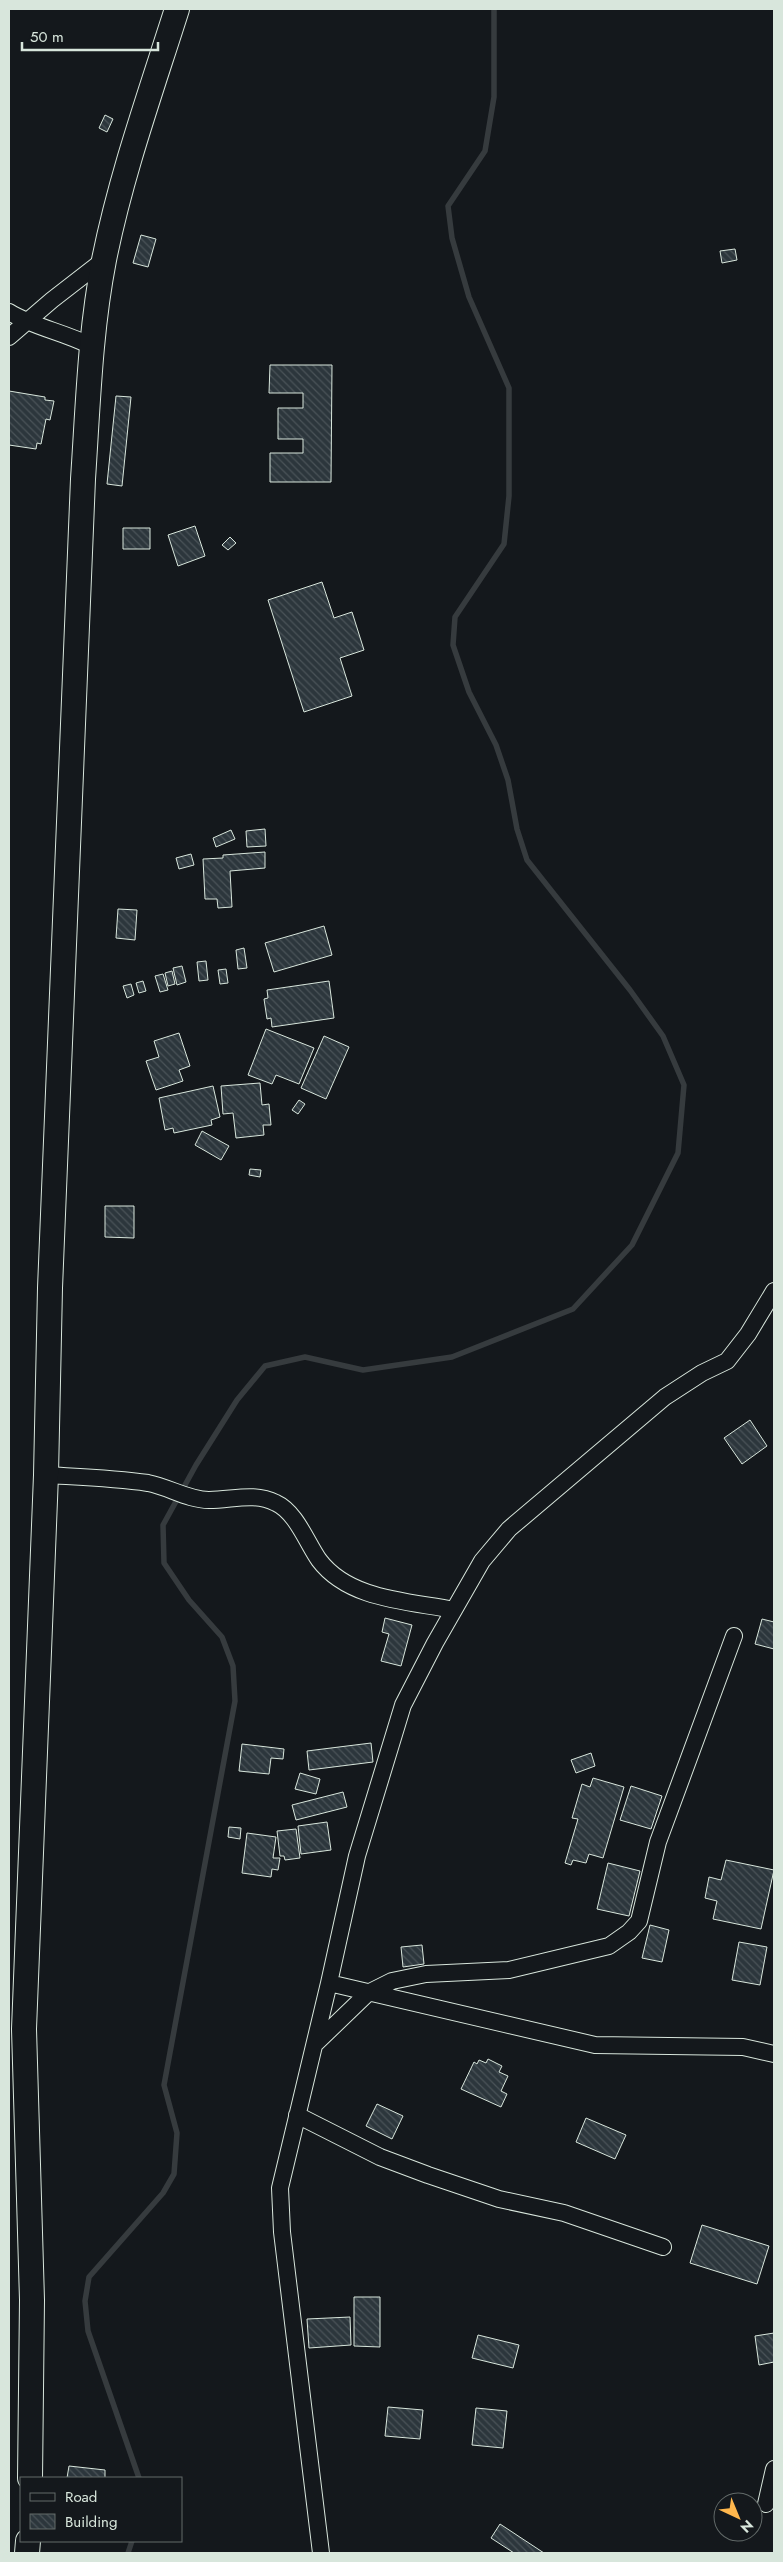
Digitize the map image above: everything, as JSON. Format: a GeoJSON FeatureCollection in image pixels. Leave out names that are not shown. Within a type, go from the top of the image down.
{"type":"FeatureCollection","features":[{"type":"Feature","properties":{"kind":"main road"},"geometry":{"type":"LineString","coordinates":[[30,2477],[32,2300],[24,2029],[46,1476],[52,1239],[83,479],[91,346],[104,259],[136,140],[178,9]]}},
{"type":"Feature","properties":{"kind":"street"},"geometry":{"type":"LineString","coordinates":[[9,337],[24,322],[104,259]]}},
{"type":"Feature","properties":{"kind":"street"},"geometry":{"type":"LineString","coordinates":[[9,312],[24,322],[49,328],[91,346]]}},
{"type":"Feature","properties":{"kind":"street"},"geometry":{"type":"LineString","coordinates":[[321,2553],[281,2215],[280,2188],[357,1856],[403,1705],[482,1562],[509,1529],[665,1398],[702,1373],[727,1361],[748,1334],[774,1291]]}},
{"type":"Feature","properties":{"kind":"street"},"geometry":{"type":"LineString","coordinates":[[46,1476],[140,1482],[170,1488],[194,1498],[209,1500],[250,1496],[278,1503],[298,1524],[320,1561],[340,1580],[362,1592],[454,1610]]}},
{"type":"Feature","properties":{"kind":"street"},"geometry":{"type":"LineString","coordinates":[[314,2044],[368,1993],[392,1981],[426,1974],[510,1970],[609,1946],[629,1932],[639,1921],[658,1842],[734,1636]]}},
{"type":"Feature","properties":{"kind":"street"},"geometry":{"type":"LineString","coordinates":[[329,1983],[595,2045],[742,2048],[774,2054]]}},
{"type":"Feature","properties":{"kind":"street"},"geometry":{"type":"LineString","coordinates":[[297,2115],[380,2157],[428,2176],[499,2199],[564,2213],[663,2247]]}},
{"type":"Feature","properties":{"kind":"street"},"geometry":{"type":"LineString","coordinates":[[766,2504],[774,2469]]}},
{"type":"Feature","properties":{"kind":"building"},"geometry":{"type":"Polygon","coordinates":[[[105,115],[113,119],[107,132],[99,128],[105,115]]]}},
{"type":"Feature","properties":{"kind":"building"},"geometry":{"type":"Polygon","coordinates":[[[141,235],[156,239],[148,267],[133,263],[141,235]]]}},
{"type":"Feature","properties":{"kind":"building"},"geometry":{"type":"Polygon","coordinates":[[[735,249],[737,260],[722,263],[720,251],[735,249]]]}},
{"type":"Feature","properties":{"kind":"building"},"geometry":{"type":"Polygon","coordinates":[[[270,365],[332,365],[331,482],[270,482],[270,453],[303,453],[303,439],[278,439],[278,408],[303,408],[303,393],[269,393],[270,365]]]}},
{"type":"Feature","properties":{"kind":"building"},"geometry":{"type":"Polygon","coordinates":[[[9,391],[45,397],[45,400],[54,401],[50,420],[46,419],[41,444],[37,443],[36,449],[9,445],[9,391]]]}},
{"type":"Feature","properties":{"kind":"building"},"geometry":{"type":"Polygon","coordinates":[[[116,396],[131,397],[122,486],[107,484],[116,396]]]}},
{"type":"Feature","properties":{"kind":"building"},"geometry":{"type":"Polygon","coordinates":[[[195,526],[205,556],[178,566],[168,535],[195,526]]]}},
{"type":"Feature","properties":{"kind":"building"},"geometry":{"type":"Polygon","coordinates":[[[123,528],[150,528],[150,549],[123,549],[123,528]]]}},
{"type":"Feature","properties":{"kind":"building"},"geometry":{"type":"Polygon","coordinates":[[[230,537],[236,543],[228,550],[222,545],[230,537]]]}},
{"type":"Feature","properties":{"kind":"building"},"geometry":{"type":"Polygon","coordinates":[[[322,582],[334,618],[352,612],[364,650],[340,658],[352,696],[304,712],[268,600],[322,582]]]}},
{"type":"Feature","properties":{"kind":"building"},"geometry":{"type":"Polygon","coordinates":[[[265,829],[266,846],[247,847],[246,831],[265,829]]]}},
{"type":"Feature","properties":{"kind":"building"},"geometry":{"type":"Polygon","coordinates":[[[231,830],[235,839],[216,847],[213,838],[231,830]]]}},
{"type":"Feature","properties":{"kind":"building"},"geometry":{"type":"Polygon","coordinates":[[[265,852],[265,868],[230,871],[232,907],[218,908],[217,899],[205,899],[203,859],[223,858],[223,855],[265,852]]]}},
{"type":"Feature","properties":{"kind":"building"},"geometry":{"type":"Polygon","coordinates":[[[191,854],[194,865],[179,869],[176,858],[191,854]]]}},
{"type":"Feature","properties":{"kind":"building"},"geometry":{"type":"Polygon","coordinates":[[[118,909],[137,910],[135,940],[116,938],[118,909]]]}},
{"type":"Feature","properties":{"kind":"building"},"geometry":{"type":"Polygon","coordinates":[[[324,926],[332,955],[274,972],[265,943],[324,926]]]}},
{"type":"Feature","properties":{"kind":"building"},"geometry":{"type":"Polygon","coordinates":[[[244,948],[247,968],[238,969],[236,950],[244,948]]]}},
{"type":"Feature","properties":{"kind":"building"},"geometry":{"type":"Polygon","coordinates":[[[206,961],[208,980],[199,981],[197,962],[206,961]]]}},
{"type":"Feature","properties":{"kind":"building"},"geometry":{"type":"Polygon","coordinates":[[[182,966],[186,982],[177,985],[173,968],[182,966]]]}},
{"type":"Feature","properties":{"kind":"building"},"geometry":{"type":"Polygon","coordinates":[[[226,969],[228,983],[220,984],[218,970],[226,969]]]}},
{"type":"Feature","properties":{"kind":"building"},"geometry":{"type":"Polygon","coordinates":[[[172,971],[175,984],[168,986],[165,973],[172,971]]]}},
{"type":"Feature","properties":{"kind":"building"},"geometry":{"type":"Polygon","coordinates":[[[163,974],[168,990],[160,992],[155,976],[163,974]]]}},
{"type":"Feature","properties":{"kind":"building"},"geometry":{"type":"Polygon","coordinates":[[[143,981],[146,991],[139,993],[136,983],[143,981]]]}},
{"type":"Feature","properties":{"kind":"building"},"geometry":{"type":"Polygon","coordinates":[[[329,981],[334,1018],[272,1027],[271,1018],[267,1019],[264,999],[268,998],[267,990],[329,981]]]}},
{"type":"Feature","properties":{"kind":"building"},"geometry":{"type":"Polygon","coordinates":[[[131,984],[134,995],[127,998],[123,986],[131,984]]]}},
{"type":"Feature","properties":{"kind":"building"},"geometry":{"type":"Polygon","coordinates":[[[266,1029],[314,1048],[299,1084],[276,1075],[272,1084],[248,1075],[266,1029]]]}},
{"type":"Feature","properties":{"kind":"building"},"geometry":{"type":"Polygon","coordinates":[[[179,1033],[190,1066],[179,1070],[183,1081],[156,1090],[146,1061],[159,1057],[154,1041],[179,1033]]]}},
{"type":"Feature","properties":{"kind":"building"},"geometry":{"type":"Polygon","coordinates":[[[324,1036],[349,1047],[326,1099],[301,1088],[324,1036]]]}},
{"type":"Feature","properties":{"kind":"building"},"geometry":{"type":"Polygon","coordinates":[[[260,1083],[262,1105],[269,1104],[271,1125],[263,1125],[264,1135],[236,1138],[233,1113],[223,1114],[221,1086],[260,1083]]]}},
{"type":"Feature","properties":{"kind":"building"},"geometry":{"type":"Polygon","coordinates":[[[213,1086],[220,1117],[211,1120],[212,1125],[174,1133],[173,1128],[165,1130],[159,1098],[213,1086]]]}},
{"type":"Feature","properties":{"kind":"building"},"geometry":{"type":"Polygon","coordinates":[[[299,1100],[305,1104],[298,1114],[292,1110],[299,1100]]]}},
{"type":"Feature","properties":{"kind":"building"},"geometry":{"type":"Polygon","coordinates":[[[202,1131],[229,1146],[221,1160],[195,1145],[202,1131]]]}},
{"type":"Feature","properties":{"kind":"building"},"geometry":{"type":"Polygon","coordinates":[[[250,1169],[261,1170],[260,1177],[249,1175],[250,1169]]]}},
{"type":"Feature","properties":{"kind":"building"},"geometry":{"type":"Polygon","coordinates":[[[105,1206],[134,1206],[134,1238],[105,1237],[105,1206]]]}},
{"type":"Feature","properties":{"kind":"building"},"geometry":{"type":"Polygon","coordinates":[[[750,1420],[767,1446],[742,1464],[724,1438],[750,1420]]]}},
{"type":"Feature","properties":{"kind":"building"},"geometry":{"type":"Polygon","coordinates":[[[385,1618],[412,1625],[401,1666],[381,1661],[389,1634],[382,1632],[385,1618]]]}},
{"type":"Feature","properties":{"kind":"building"},"geometry":{"type":"Polygon","coordinates":[[[762,1619],[774,1622],[774,1649],[755,1644],[762,1619]]]}},
{"type":"Feature","properties":{"kind":"building"},"geometry":{"type":"Polygon","coordinates":[[[371,1743],[373,1762],[309,1770],[307,1751],[371,1743]]]}},
{"type":"Feature","properties":{"kind":"building"},"geometry":{"type":"Polygon","coordinates":[[[242,1744],[284,1749],[283,1759],[271,1758],[269,1774],[239,1771],[242,1744]]]}},
{"type":"Feature","properties":{"kind":"building"},"geometry":{"type":"Polygon","coordinates":[[[591,1753],[595,1766],[576,1773],[571,1760],[591,1753]]]}},
{"type":"Feature","properties":{"kind":"building"},"geometry":{"type":"Polygon","coordinates":[[[300,1773],[320,1779],[316,1794],[295,1789],[300,1773]]]}},
{"type":"Feature","properties":{"kind":"building"},"geometry":{"type":"Polygon","coordinates":[[[593,1778],[624,1787],[603,1858],[589,1854],[586,1863],[573,1860],[571,1865],[565,1863],[578,1819],[572,1818],[582,1784],[590,1787],[593,1778]]]}},
{"type":"Feature","properties":{"kind":"building"},"geometry":{"type":"Polygon","coordinates":[[[631,1786],[662,1796],[651,1829],[620,1820],[631,1786]]]}},
{"type":"Feature","properties":{"kind":"building"},"geometry":{"type":"Polygon","coordinates":[[[343,1792],[347,1807],[296,1820],[292,1805],[343,1792]]]}},
{"type":"Feature","properties":{"kind":"building"},"geometry":{"type":"Polygon","coordinates":[[[327,1822],[331,1850],[301,1854],[298,1826],[327,1822]]]}},
{"type":"Feature","properties":{"kind":"building"},"geometry":{"type":"Polygon","coordinates":[[[229,1827],[241,1828],[240,1839],[228,1837],[229,1827]]]}},
{"type":"Feature","properties":{"kind":"building"},"geometry":{"type":"Polygon","coordinates":[[[296,1829],[300,1858],[285,1860],[284,1856],[280,1856],[277,1831],[296,1829]]]}},
{"type":"Feature","properties":{"kind":"building"},"geometry":{"type":"Polygon","coordinates":[[[247,1833],[276,1837],[273,1858],[280,1858],[278,1870],[272,1869],[271,1877],[242,1873],[247,1833]]]}},
{"type":"Feature","properties":{"kind":"building"},"geometry":{"type":"Polygon","coordinates":[[[726,1860],[774,1870],[761,1929],[713,1919],[717,1901],[705,1898],[709,1877],[721,1880],[726,1860]]]}},
{"type":"Feature","properties":{"kind":"building"},"geometry":{"type":"Polygon","coordinates":[[[608,1863],[640,1871],[629,1916],[597,1909],[608,1863]]]}},
{"type":"Feature","properties":{"kind":"building"},"geometry":{"type":"Polygon","coordinates":[[[650,1925],[669,1930],[662,1962],[642,1958],[650,1925]]]}},
{"type":"Feature","properties":{"kind":"building"},"geometry":{"type":"Polygon","coordinates":[[[739,1942],[767,1947],[760,1985],[732,1980],[739,1942]]]}},
{"type":"Feature","properties":{"kind":"building"},"geometry":{"type":"Polygon","coordinates":[[[422,1945],[424,1964],[403,1967],[401,1947],[422,1945]]]}},
{"type":"Feature","properties":{"kind":"building"},"geometry":{"type":"Polygon","coordinates":[[[488,2059],[502,2066],[499,2072],[508,2076],[501,2091],[507,2094],[501,2107],[461,2089],[474,2062],[477,2064],[479,2060],[486,2063],[488,2059]]]}},
{"type":"Feature","properties":{"kind":"building"},"geometry":{"type":"Polygon","coordinates":[[[377,2104],[403,2116],[392,2139],[366,2126],[377,2104]]]}},
{"type":"Feature","properties":{"kind":"building"},"geometry":{"type":"Polygon","coordinates":[[[586,2118],[626,2135],[615,2159],[576,2142],[586,2118]]]}},
{"type":"Feature","properties":{"kind":"building"},"geometry":{"type":"Polygon","coordinates":[[[702,2225],[769,2246],[757,2284],[690,2263],[702,2225]]]}},
{"type":"Feature","properties":{"kind":"building"},"geometry":{"type":"Polygon","coordinates":[[[354,2297],[380,2297],[380,2347],[354,2346],[354,2297]]]}},
{"type":"Feature","properties":{"kind":"building"},"geometry":{"type":"Polygon","coordinates":[[[350,2317],[351,2345],[309,2348],[307,2319],[350,2317]]]}},
{"type":"Feature","properties":{"kind":"building"},"geometry":{"type":"Polygon","coordinates":[[[774,2333],[774,2362],[759,2365],[755,2336],[774,2333]]]}},
{"type":"Feature","properties":{"kind":"building"},"geometry":{"type":"Polygon","coordinates":[[[478,2335],[519,2345],[513,2368],[472,2358],[478,2335]]]}},
{"type":"Feature","properties":{"kind":"building"},"geometry":{"type":"Polygon","coordinates":[[[388,2407],[423,2410],[420,2439],[385,2436],[388,2407]]]}},
{"type":"Feature","properties":{"kind":"building"},"geometry":{"type":"Polygon","coordinates":[[[476,2408],[507,2411],[503,2448],[472,2445],[476,2408]]]}},
{"type":"Feature","properties":{"kind":"building"},"geometry":{"type":"Polygon","coordinates":[[[69,2466],[105,2470],[105,2477],[67,2477],[69,2466]]]}},
{"type":"Feature","properties":{"kind":"building"},"geometry":{"type":"Polygon","coordinates":[[[500,2524],[544,2553],[514,2553],[491,2538],[500,2524]]]}},
{"type":"Feature","properties":{"kind":"waterway"},"geometry":{"type":"LineString","coordinates":[[139,2477],[88,2331],[85,2301],[89,2277],[163,2193],[174,2174],[177,2133],[164,2085],[235,1701],[233,1666],[222,1637],[189,1600],[164,1563],[163,1525],[196,1465],[237,1400],[265,1366],[305,1357],[363,1370],[452,1357],[573,1309],[632,1245],[678,1153],[684,1085],[663,1036],[630,990],[527,860],[517,829],[508,780],[496,745],[469,692],[453,645],[455,617],[504,544],[509,496],[509,388],[469,297],[452,238],[448,206],[485,151],[494,97],[494,9]]}},
{"type":"Feature","properties":{"kind":"waterway"},"geometry":{"type":"LineString","coordinates":[[128,2553],[132,2542]]}}]}
